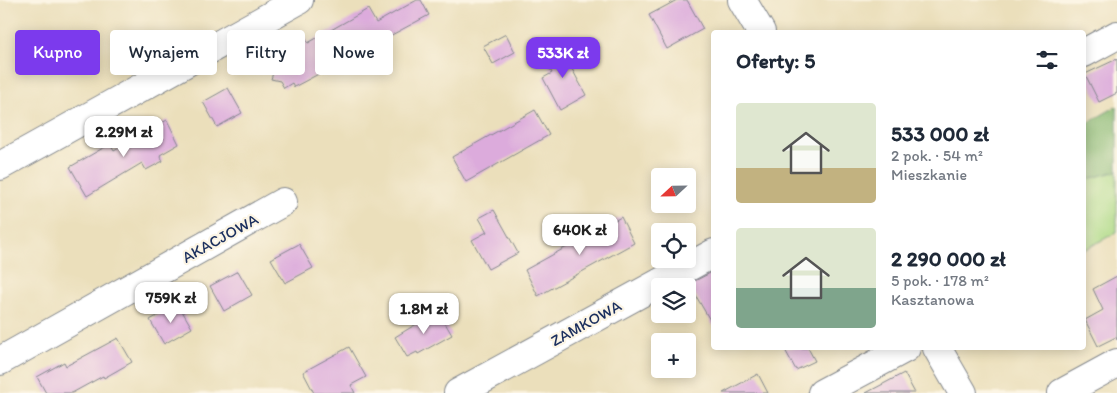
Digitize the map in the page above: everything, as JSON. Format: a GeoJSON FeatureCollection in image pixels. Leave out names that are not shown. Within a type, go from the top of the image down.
{"type":"FeatureCollection","features":[{"type":"Feature","properties":{"kind":"street"},"geometry":{"type":"LineString","coordinates":[[0,166],[299,0]]}},
{"type":"Feature","properties":{"kind":"street"},"geometry":{"type":"LineString","coordinates":[[742,0],[760,30]]}},
{"type":"Feature","properties":{"kind":"street"},"geometry":{"type":"LineString","coordinates":[[1086,52],[1117,35]]}},
{"type":"Feature","properties":{"kind":"street","name":"AKACJOWA"},"geometry":{"type":"LineString","coordinates":[[0,361],[283,202]]}},
{"type":"Feature","properties":{"kind":"street","name":"ZAMKOWA"},"geometry":{"type":"LineString","coordinates":[[458,393],[711,255]]}},
{"type":"Feature","properties":{"kind":"street"},"geometry":{"type":"LineString","coordinates":[[822,393],[902,350]]}},
{"type":"Feature","properties":{"kind":"street"},"geometry":{"type":"LineString","coordinates":[[938,350],[962,393]]}},
{"type":"Feature","properties":{"kind":"street"},"geometry":{"type":"LineString","coordinates":[[1062,393],[1117,363]]}},
{"type":"Feature","properties":{"kind":"green space"},"geometry":{"type":"Polygon","coordinates":[[[1117,106],[1117,171],[1086,179],[1086,124],[1117,106]]]}},
{"type":"Feature","properties":{"kind":"green space"},"geometry":{"type":"Polygon","coordinates":[[[1117,171],[1117,232],[1086,249],[1086,179],[1117,171]]]}},
{"type":"Feature","properties":{"kind":"building"},"geometry":{"type":"Polygon","coordinates":[[[417,0],[421,0],[429,15],[393,34],[393,30],[331,30],[368,9],[376,23],[417,0]]]}},
{"type":"Feature","properties":{"kind":"building"},"geometry":{"type":"Polygon","coordinates":[[[677,0],[687,0],[703,29],[667,49],[649,15],[677,0]]]}},
{"type":"Feature","properties":{"kind":"building"},"geometry":{"type":"Polygon","coordinates":[[[506,34],[515,52],[493,64],[483,46],[506,34]]]}},
{"type":"Feature","properties":{"kind":"building"},"geometry":{"type":"Polygon","coordinates":[[[305,38],[308,43],[315,39],[316,75],[294,87],[292,83],[284,88],[280,81],[271,79],[272,75],[305,75],[305,38]]]}},
{"type":"Feature","properties":{"kind":"building"},"geometry":{"type":"Polygon","coordinates":[[[567,46],[577,66],[572,69],[586,95],[560,110],[543,78],[552,73],[544,59],[567,46]]]}},
{"type":"Feature","properties":{"kind":"building"},"geometry":{"type":"Polygon","coordinates":[[[1117,59],[1117,93],[1099,102],[1086,74],[1117,59]]]}},
{"type":"Feature","properties":{"kind":"building"},"geometry":{"type":"Polygon","coordinates":[[[228,88],[242,113],[217,127],[203,102],[228,88]]]}},
{"type":"Feature","properties":{"kind":"building"},"geometry":{"type":"Polygon","coordinates":[[[535,110],[549,135],[466,182],[452,157],[535,110]]]}},
{"type":"Feature","properties":{"kind":"building"},"geometry":{"type":"Polygon","coordinates":[[[167,120],[179,144],[160,155],[163,161],[146,170],[142,163],[87,196],[70,167],[110,144],[114,151],[167,120]]]}},
{"type":"Feature","properties":{"kind":"building"},"geometry":{"type":"Polygon","coordinates":[[[494,210],[518,253],[488,269],[472,240],[487,232],[479,218],[494,210]]]}},
{"type":"Feature","properties":{"kind":"building"},"geometry":{"type":"Polygon","coordinates":[[[621,217],[634,243],[538,296],[525,270],[621,217]]]}},
{"type":"Feature","properties":{"kind":"building"},"geometry":{"type":"Polygon","coordinates":[[[299,244],[313,268],[285,283],[271,259],[299,244]]]}},
{"type":"Feature","properties":{"kind":"building"},"geometry":{"type":"Polygon","coordinates":[[[238,271],[252,295],[224,311],[210,286],[238,271]]]}},
{"type":"Feature","properties":{"kind":"building"},"geometry":{"type":"Polygon","coordinates":[[[711,273],[711,322],[696,296],[696,280],[711,273]]]}},
{"type":"Feature","properties":{"kind":"building"},"geometry":{"type":"Polygon","coordinates":[[[1117,276],[1117,340],[1116,337],[1098,346],[1086,322],[1086,319],[1103,310],[1093,289],[1117,276]]]}},
{"type":"Feature","properties":{"kind":"building"},"geometry":{"type":"Polygon","coordinates":[[[178,304],[192,328],[164,344],[150,320],[178,304]]]}},
{"type":"Feature","properties":{"kind":"building"},"geometry":{"type":"Polygon","coordinates":[[[438,311],[452,335],[418,354],[417,352],[407,357],[395,337],[438,311]]]}},
{"type":"Feature","properties":{"kind":"building"},"geometry":{"type":"Polygon","coordinates":[[[118,338],[132,362],[72,393],[46,393],[37,377],[64,362],[66,366],[118,338]]]}},
{"type":"Feature","properties":{"kind":"building"},"geometry":{"type":"Polygon","coordinates":[[[349,347],[366,377],[351,385],[355,393],[314,393],[303,372],[349,347]]]}},
{"type":"Feature","properties":{"kind":"building"},"geometry":{"type":"Polygon","coordinates":[[[785,350],[809,350],[815,361],[796,370],[785,350]]]}},
{"type":"Feature","properties":{"kind":"building"},"geometry":{"type":"Polygon","coordinates":[[[904,373],[915,393],[866,393],[904,373]]]}},
{"type":"Feature","properties":{"kind":"building"},"geometry":{"type":"Polygon","coordinates":[[[758,374],[768,393],[723,393],[758,374]]]}}]}
